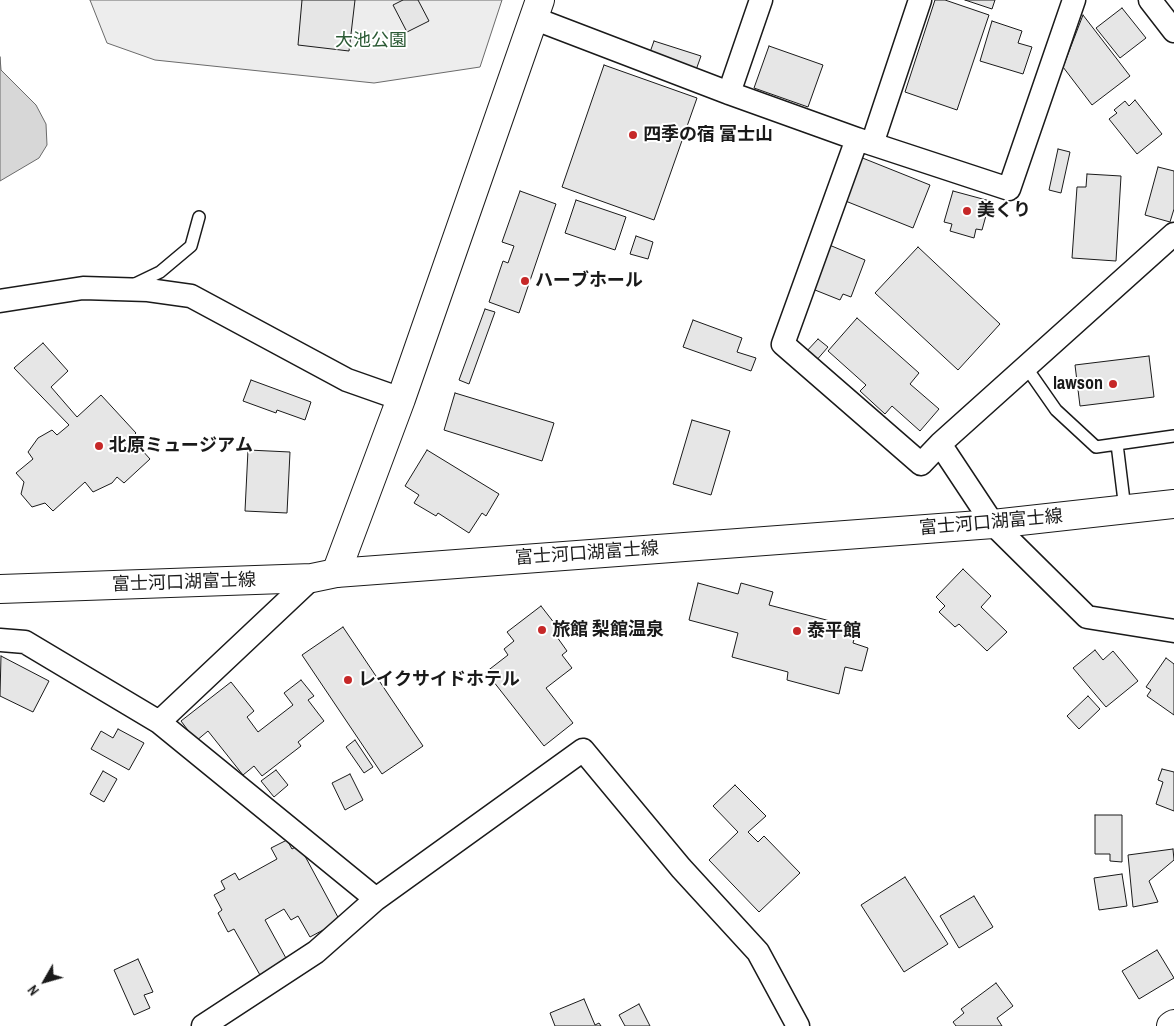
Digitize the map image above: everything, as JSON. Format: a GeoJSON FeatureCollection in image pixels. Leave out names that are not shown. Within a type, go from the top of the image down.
{"type":"FeatureCollection","features":[{"type":"Feature","properties":{"kind":"main road"},"geometry":{"type":"LineString","coordinates":[[324,576],[401,399],[537,9]]}},
{"type":"Feature","properties":{"kind":"main road","name":"富士河口湖富士線"},"geometry":{"type":"LineString","coordinates":[[0,589],[324,576],[993,524],[1174,504]]}},
{"type":"Feature","properties":{"kind":"street"},"geometry":{"type":"LineString","coordinates":[[729,93],[761,0]]}},
{"type":"Feature","properties":{"kind":"street"},"geometry":{"type":"LineString","coordinates":[[920,0],[783,344],[921,464],[940,444],[1174,234]]}},
{"type":"Feature","properties":{"kind":"street"},"geometry":{"type":"LineString","coordinates":[[537,9],[729,93],[865,142],[1009,188],[1074,0]]}},
{"type":"Feature","properties":{"kind":"street"},"geometry":{"type":"LineString","coordinates":[[1150,0],[1174,31]]}},
{"type":"Feature","properties":{"kind":"street"},"geometry":{"type":"LineString","coordinates":[[0,301],[83,288],[148,290],[191,296],[347,380],[401,399]]}},
{"type":"Feature","properties":{"kind":"street"},"geometry":{"type":"LineString","coordinates":[[940,444],[993,524],[1087,617],[1174,631]]}},
{"type":"Feature","properties":{"kind":"street"},"geometry":{"type":"LineString","coordinates":[[159,722],[324,576]]}},
{"type":"Feature","properties":{"kind":"street"},"geometry":{"type":"LineString","coordinates":[[0,640],[25,642],[159,722],[376,899]]}},
{"type":"Feature","properties":{"kind":"street"},"geometry":{"type":"LineString","coordinates":[[203,1026],[316,952],[376,899],[583,750],[681,868],[758,952],[798,1026]]}},
{"type":"Feature","properties":{"kind":"lane"},"geometry":{"type":"LineString","coordinates":[[124,289],[160,272],[191,246],[200,217]]}},
{"type":"Feature","properties":{"kind":"lane"},"geometry":{"type":"LineString","coordinates":[[1026,367],[1056,410],[1096,447],[1174,436]]}},
{"type":"Feature","properties":{"kind":"lane"},"geometry":{"type":"LineString","coordinates":[[1117,444],[1125,509]]}},
{"type":"Feature","properties":{"kind":"green space","name":"大池公園"},"geometry":{"type":"Polygon","coordinates":[[[90,0],[502,0],[480,67],[374,83],[155,60],[107,43],[90,0]]]}},
{"type":"Feature","properties":{"kind":"shaded area"},"geometry":{"type":"Polygon","coordinates":[[[0,57],[1,70],[36,105],[46,124],[47,145],[39,158],[0,181],[0,57]]]}},
{"type":"Feature","properties":{"kind":"building"},"geometry":{"type":"Polygon","coordinates":[[[302,0],[355,0],[349,51],[298,45],[302,0]]]}},
{"type":"Feature","properties":{"kind":"building"},"geometry":{"type":"Polygon","coordinates":[[[403,0],[418,0],[429,21],[407,32],[393,5],[403,0]]]}},
{"type":"Feature","properties":{"kind":"building"},"geometry":{"type":"Polygon","coordinates":[[[935,0],[945,0],[989,15],[957,110],[905,92],[935,0]]]}},
{"type":"Feature","properties":{"kind":"building"},"geometry":{"type":"Polygon","coordinates":[[[965,0],[995,0],[992,9],[965,0]]]}},
{"type":"Feature","properties":{"kind":"building"},"geometry":{"type":"Polygon","coordinates":[[[1122,8],[1146,38],[1120,58],[1096,28],[1122,8]]]}},
{"type":"Feature","properties":{"kind":"building"},"geometry":{"type":"Polygon","coordinates":[[[1083,15],[1130,76],[1092,105],[1063,67],[1083,15]]]}},
{"type":"Feature","properties":{"kind":"building"},"geometry":{"type":"Polygon","coordinates":[[[992,21],[1022,31],[1018,43],[1032,47],[1023,74],[980,61],[992,21]]]}},
{"type":"Feature","properties":{"kind":"building"},"geometry":{"type":"Polygon","coordinates":[[[654,41],[701,56],[696,70],[649,55],[654,41]]]}},
{"type":"Feature","properties":{"kind":"building"},"geometry":{"type":"Polygon","coordinates":[[[769,46],[823,65],[808,107],[754,88],[769,46]]]}},
{"type":"Feature","properties":{"kind":"building"},"geometry":{"type":"Polygon","coordinates":[[[604,65],[697,98],[654,220],[562,187],[604,65]]]}},
{"type":"Feature","properties":{"kind":"building"},"geometry":{"type":"Polygon","coordinates":[[[1135,100],[1162,134],[1137,154],[1109,119],[1117,113],[1114,110],[1125,101],[1129,106],[1135,100]]]}},
{"type":"Feature","properties":{"kind":"building"},"geometry":{"type":"Polygon","coordinates":[[[1058,149],[1070,152],[1061,193],[1049,190],[1058,149]]]}},
{"type":"Feature","properties":{"kind":"building"},"geometry":{"type":"Polygon","coordinates":[[[860,157],[930,185],[913,228],[843,200],[860,157]]]}},
{"type":"Feature","properties":{"kind":"building"},"geometry":{"type":"Polygon","coordinates":[[[1158,167],[1174,171],[1174,209],[1170,222],[1145,215],[1158,167]]]}},
{"type":"Feature","properties":{"kind":"building"},"geometry":{"type":"Polygon","coordinates":[[[1087,174],[1121,176],[1116,261],[1072,258],[1077,187],[1086,187],[1087,174]]]}},
{"type":"Feature","properties":{"kind":"building"},"geometry":{"type":"Polygon","coordinates":[[[520,191],[556,204],[519,313],[489,302],[503,261],[508,263],[514,246],[502,242],[520,191]]]}},
{"type":"Feature","properties":{"kind":"building"},"geometry":{"type":"Polygon","coordinates":[[[953,191],[990,201],[982,230],[976,229],[974,238],[950,231],[952,224],[944,222],[953,191]]]}},
{"type":"Feature","properties":{"kind":"building"},"geometry":{"type":"Polygon","coordinates":[[[576,200],[626,217],[615,250],[565,233],[576,200]]]}},
{"type":"Feature","properties":{"kind":"building"},"geometry":{"type":"Polygon","coordinates":[[[636,236],[653,242],[648,259],[630,254],[636,236]]]}},
{"type":"Feature","properties":{"kind":"building"},"geometry":{"type":"Polygon","coordinates":[[[827,244],[865,260],[851,297],[843,294],[840,300],[810,288],[827,244]]]}},
{"type":"Feature","properties":{"kind":"building"},"geometry":{"type":"Polygon","coordinates":[[[918,247],[1000,324],[958,370],[875,293],[918,247]]]}},
{"type":"Feature","properties":{"kind":"building"},"geometry":{"type":"Polygon","coordinates":[[[485,309],[495,312],[469,384],[459,380],[485,309]]]}},
{"type":"Feature","properties":{"kind":"building"},"geometry":{"type":"Polygon","coordinates":[[[857,318],[919,373],[910,384],[939,409],[920,431],[892,406],[885,414],[860,391],[866,385],[828,351],[857,318]]]}},
{"type":"Feature","properties":{"kind":"building"},"geometry":{"type":"Polygon","coordinates":[[[693,320],[742,338],[737,352],[756,358],[751,371],[683,347],[693,320]]]}},
{"type":"Feature","properties":{"kind":"building"},"geometry":{"type":"Polygon","coordinates":[[[818,339],[828,347],[815,362],[805,353],[818,339]]]}},
{"type":"Feature","properties":{"kind":"building"},"geometry":{"type":"Polygon","coordinates":[[[43,343],[68,371],[51,387],[77,417],[101,395],[136,433],[131,438],[150,459],[124,483],[117,477],[112,483],[93,492],[85,482],[53,511],[45,503],[32,507],[21,494],[24,482],[16,473],[33,459],[28,452],[38,438],[52,430],[57,435],[69,425],[14,368],[43,343]]]}},
{"type":"Feature","properties":{"kind":"building"},"geometry":{"type":"Polygon","coordinates":[[[1149,356],[1154,397],[1080,406],[1075,365],[1149,356]]]}},
{"type":"Feature","properties":{"kind":"building"},"geometry":{"type":"Polygon","coordinates":[[[251,380],[311,402],[305,420],[277,410],[276,413],[243,401],[251,380]]]}},
{"type":"Feature","properties":{"kind":"building"},"geometry":{"type":"Polygon","coordinates":[[[455,393],[554,423],[542,461],[444,430],[455,393]]]}},
{"type":"Feature","properties":{"kind":"building"},"geometry":{"type":"Polygon","coordinates":[[[692,420],[730,431],[711,495],[673,484],[692,420]]]}},
{"type":"Feature","properties":{"kind":"building"},"geometry":{"type":"Polygon","coordinates":[[[248,450],[290,452],[287,513],[245,511],[248,450]]]}},
{"type":"Feature","properties":{"kind":"building"},"geometry":{"type":"Polygon","coordinates":[[[427,450],[499,494],[486,516],[482,513],[469,533],[438,513],[436,516],[414,503],[419,495],[405,486],[427,450]]]}},
{"type":"Feature","properties":{"kind":"building"},"geometry":{"type":"Polygon","coordinates":[[[963,569],[991,596],[981,607],[1007,632],[987,651],[959,624],[955,627],[939,612],[945,606],[936,597],[963,569]]]}},
{"type":"Feature","properties":{"kind":"building"},"geometry":{"type":"Polygon","coordinates":[[[698,583],[738,594],[741,583],[773,592],[769,605],[857,628],[853,643],[868,648],[862,671],[845,667],[839,694],[787,680],[788,672],[732,657],[738,633],[689,620],[698,583]]]}},
{"type":"Feature","properties":{"kind":"building"},"geometry":{"type":"Polygon","coordinates":[[[541,606],[562,633],[557,637],[567,651],[562,655],[572,668],[546,688],[573,723],[544,746],[486,672],[508,655],[504,649],[514,641],[507,632],[541,606]]]}},
{"type":"Feature","properties":{"kind":"building"},"geometry":{"type":"Polygon","coordinates":[[[343,627],[423,746],[382,774],[302,655],[343,627]]]}},
{"type":"Feature","properties":{"kind":"building"},"geometry":{"type":"Polygon","coordinates":[[[1095,650],[1103,660],[1113,651],[1138,681],[1106,707],[1073,668],[1095,650]]]}},
{"type":"Feature","properties":{"kind":"building"},"geometry":{"type":"Polygon","coordinates":[[[1,656],[49,681],[33,712],[0,696],[1,656]]]}},
{"type":"Feature","properties":{"kind":"building"},"geometry":{"type":"Polygon","coordinates":[[[1166,658],[1174,664],[1174,715],[1147,696],[1151,690],[1146,687],[1166,658]]]}},
{"type":"Feature","properties":{"kind":"building"},"geometry":{"type":"Polygon","coordinates":[[[301,680],[314,696],[308,700],[324,721],[298,742],[301,746],[262,776],[254,766],[243,775],[208,731],[196,741],[181,721],[231,682],[254,711],[247,717],[258,732],[293,705],[284,693],[301,680]]]}},
{"type":"Feature","properties":{"kind":"building"},"geometry":{"type":"Polygon","coordinates":[[[1088,696],[1100,709],[1079,729],[1067,716],[1088,696]]]}},
{"type":"Feature","properties":{"kind":"building"},"geometry":{"type":"Polygon","coordinates":[[[118,729],[144,743],[129,770],[91,749],[101,731],[113,738],[118,729]]]}},
{"type":"Feature","properties":{"kind":"building"},"geometry":{"type":"Polygon","coordinates":[[[355,740],[373,767],[364,773],[346,747],[355,740]]]}},
{"type":"Feature","properties":{"kind":"building"},"geometry":{"type":"Polygon","coordinates":[[[1162,769],[1174,772],[1174,811],[1156,804],[1163,782],[1158,780],[1162,769]]]}},
{"type":"Feature","properties":{"kind":"building"},"geometry":{"type":"Polygon","coordinates":[[[276,770],[288,785],[274,797],[261,781],[276,770]]]}},
{"type":"Feature","properties":{"kind":"building"},"geometry":{"type":"Polygon","coordinates":[[[103,771],[117,779],[104,802],[90,794],[103,771]]]}},
{"type":"Feature","properties":{"kind":"building"},"geometry":{"type":"Polygon","coordinates":[[[350,774],[363,800],[345,810],[332,783],[350,774]]]}},
{"type":"Feature","properties":{"kind":"building"},"geometry":{"type":"Polygon","coordinates":[[[735,785],[766,816],[748,832],[758,842],[764,836],[800,873],[759,912],[709,860],[738,832],[713,806],[735,785]]]}},
{"type":"Feature","properties":{"kind":"building"},"geometry":{"type":"Polygon","coordinates":[[[1095,815],[1122,815],[1122,862],[1110,861],[1110,854],[1095,854],[1095,815]]]}},
{"type":"Feature","properties":{"kind":"building"},"geometry":{"type":"Polygon","coordinates":[[[287,840],[292,849],[299,845],[340,921],[310,937],[298,916],[291,920],[284,909],[265,920],[287,960],[260,975],[234,929],[228,932],[218,913],[222,910],[214,895],[225,889],[221,881],[235,873],[239,880],[277,859],[271,848],[287,840]]]}},
{"type":"Feature","properties":{"kind":"building"},"geometry":{"type":"Polygon","coordinates":[[[1173,849],[1174,860],[1149,881],[1158,902],[1133,907],[1128,855],[1173,849]]]}},
{"type":"Feature","properties":{"kind":"building"},"geometry":{"type":"Polygon","coordinates":[[[1122,874],[1127,906],[1099,910],[1094,878],[1122,874]]]}},
{"type":"Feature","properties":{"kind":"building"},"geometry":{"type":"Polygon","coordinates":[[[905,877],[948,944],[904,972],[861,905],[905,877]]]}},
{"type":"Feature","properties":{"kind":"building"},"geometry":{"type":"Polygon","coordinates":[[[974,896],[993,927],[959,948],[940,916],[974,896]]]}},
{"type":"Feature","properties":{"kind":"building"},"geometry":{"type":"Polygon","coordinates":[[[1157,950],[1174,978],[1139,999],[1122,971],[1157,950]]]}},
{"type":"Feature","properties":{"kind":"building"},"geometry":{"type":"Polygon","coordinates":[[[138,959],[153,992],[144,995],[150,1008],[134,1015],[114,970],[138,959]]]}},
{"type":"Feature","properties":{"kind":"building"},"geometry":{"type":"Polygon","coordinates":[[[996,983],[1013,1006],[997,1018],[1002,1026],[956,1026],[953,1022],[964,1013],[961,1009],[996,983]]]}},
{"type":"Feature","properties":{"kind":"building"},"geometry":{"type":"Polygon","coordinates":[[[584,999],[595,1025],[599,1023],[601,1026],[555,1026],[550,1013],[584,999]]]}},
{"type":"Feature","properties":{"kind":"building"},"geometry":{"type":"Polygon","coordinates":[[[639,1004],[650,1026],[625,1026],[619,1015],[639,1004]]]}},
{"type":"Feature","properties":{"kind":"place","name":"四季の宿 富士山"},"geometry":{"type":"Point","coordinates":[633,135]}},
{"type":"Feature","properties":{"kind":"place","name":"美くり"},"geometry":{"type":"Point","coordinates":[967,211]}},
{"type":"Feature","properties":{"kind":"place","name":"ハーブホール"},"geometry":{"type":"Point","coordinates":[525,281]}},
{"type":"Feature","properties":{"kind":"place","name":"lawson"},"geometry":{"type":"Point","coordinates":[1113,384]}},
{"type":"Feature","properties":{"kind":"place","name":"北原ミュージアム"},"geometry":{"type":"Point","coordinates":[99,446]}},
{"type":"Feature","properties":{"kind":"place","name":"旅館 梨館温泉"},"geometry":{"type":"Point","coordinates":[542,630]}},
{"type":"Feature","properties":{"kind":"place","name":"泰平館"},"geometry":{"type":"Point","coordinates":[797,631]}},
{"type":"Feature","properties":{"kind":"place","name":"レイクサイドホテル"},"geometry":{"type":"Point","coordinates":[348,680]}}]}
